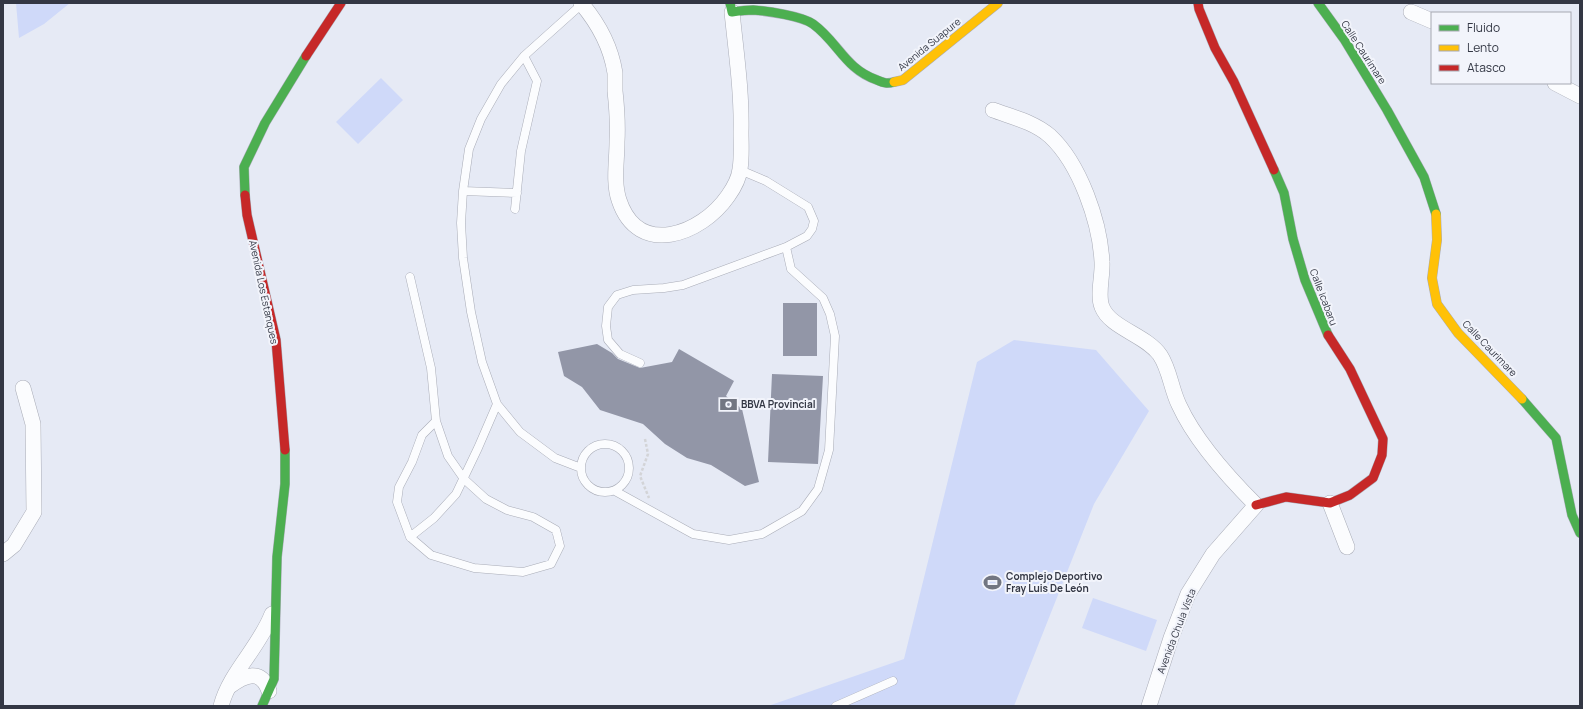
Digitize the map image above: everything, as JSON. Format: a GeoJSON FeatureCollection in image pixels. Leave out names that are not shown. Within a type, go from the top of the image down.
{"type":"FeatureCollection","features":[{"type":"Feature","properties":{"kind":"street","name":"Avenida Los Estanques"},"geometry":{"type":"LineString","coordinates":[[262,706],[274,679],[277,558],[285,484],[285,446],[276,340],[247,215],[244,190],[244,167],[265,124],[321,32],[341,3]]}},
{"type":"Feature","properties":{"kind":"street","name":"Avenida Suapure"},"geometry":{"type":"LineString","coordinates":[[731,7],[792,16],[812,23],[828,36],[854,68],[868,77],[887,84],[903,80],[998,3]]}},
{"type":"Feature","properties":{"kind":"street","name":"Calle Icabaru"},"geometry":{"type":"LineString","coordinates":[[1198,3],[1199,10],[1215,48],[1234,82],[1284,193],[1293,239],[1305,280],[1327,334],[1350,369],[1383,439],[1382,455],[1373,478],[1350,495],[1330,503],[1286,497],[1256,505]]}},
{"type":"Feature","properties":{"kind":"street","name":"Calle Caurimare"},"geometry":{"type":"LineString","coordinates":[[1318,3],[1344,39],[1387,110],[1424,177],[1436,211],[1437,240],[1432,278],[1437,304],[1458,333],[1516,391],[1556,438],[1572,515],[1580,533]]}},
{"type":"Feature","properties":{"kind":"street"},"geometry":{"type":"LineString","coordinates":[[581,4],[594,20],[610,52],[615,74],[619,119],[616,178],[618,198],[623,211],[638,228],[654,234],[671,236],[699,225],[711,216],[723,204],[731,192],[740,170],[742,103],[731,7]]}},
{"type":"Feature","properties":{"kind":"street"},"geometry":{"type":"LineString","coordinates":[[1411,12],[1431,21]]}},
{"type":"Feature","properties":{"kind":"street"},"geometry":{"type":"LineString","coordinates":[[1557,84],[1580,96]]}},
{"type":"Feature","properties":{"kind":"street"},"geometry":{"type":"LineString","coordinates":[[993,110],[1032,125],[1049,136],[1067,156],[1083,188],[1094,215],[1103,263],[1100,289],[1102,307],[1113,321],[1142,338],[1159,354],[1170,378],[1179,405],[1194,430],[1232,481],[1256,505]]}},
{"type":"Feature","properties":{"kind":"street"},"geometry":{"type":"LineString","coordinates":[[3,554],[14,545],[34,512],[33,424],[23,388]]}},
{"type":"Feature","properties":{"kind":"street"},"geometry":{"type":"LineString","coordinates":[[1330,503],[1347,547]]}},
{"type":"Feature","properties":{"kind":"street","name":"Avenida Chula Vista"},"geometry":{"type":"LineString","coordinates":[[1149,706],[1171,638],[1188,594],[1213,554],[1256,505]]}},
{"type":"Feature","properties":{"kind":"street","name":"Avenida Los Estanques"},"geometry":{"type":"LineString","coordinates":[[221,706],[228,687],[266,630],[275,608]]}},
{"type":"Feature","properties":{"kind":"street"},"geometry":{"type":"LineString","coordinates":[[228,687],[245,676],[256,676],[262,679],[267,685],[269,691]]}},
{"type":"Feature","properties":{"kind":"lane"},"geometry":{"type":"LineString","coordinates":[[581,4],[524,56],[501,84],[481,118],[469,149],[463,191],[461,223],[471,312],[482,362],[496,404],[520,432],[555,458],[581,468]]}},
{"type":"Feature","properties":{"kind":"lane"},"geometry":{"type":"LineString","coordinates":[[515,209],[520,151],[537,81],[524,56]]}},
{"type":"Feature","properties":{"kind":"lane"},"geometry":{"type":"LineString","coordinates":[[640,363],[620,354],[608,340],[606,326],[608,307],[616,295],[633,290],[683,285],[786,247],[808,236],[812,229],[814,221],[808,207],[766,181],[740,170]]}},
{"type":"Feature","properties":{"kind":"lane"},"geometry":{"type":"LineString","coordinates":[[463,191],[517,192]]}},
{"type":"Feature","properties":{"kind":"lane"},"geometry":{"type":"LineString","coordinates":[[615,491],[692,534],[729,540],[762,534],[802,511],[818,489],[829,450],[834,336],[830,314],[823,298],[792,269],[786,247]]}},
{"type":"Feature","properties":{"kind":"lane"},"geometry":{"type":"LineString","coordinates":[[410,277],[430,368],[436,421],[448,456],[464,479],[486,499],[507,510],[533,517],[556,530],[560,546],[550,564],[523,572],[474,568],[431,555],[410,537],[397,502],[399,487],[412,462],[422,435],[436,421]]}},
{"type":"Feature","properties":{"kind":"lane"},"geometry":{"type":"LineString","coordinates":[[410,537],[434,518],[456,494],[464,479],[496,404]]}},
{"type":"Feature","properties":{"kind":"lane"},"geometry":{"type":"LineString","coordinates":[[607,444],[619,448],[628,459],[630,469],[628,477],[624,483],[615,491],[606,493],[594,490],[587,485],[582,477],[581,468],[582,459],[588,451],[595,446],[607,444]]}},
{"type":"Feature","properties":{"kind":"lane"},"geometry":{"type":"LineString","coordinates":[[836,706],[893,681]]}},
{"type":"Feature","properties":{"kind":"path"},"geometry":{"type":"LineString","coordinates":[[645,439],[648,454],[640,476],[657,515]]}},
{"type":"Feature","properties":{"kind":"shaded area"},"geometry":{"type":"Polygon","coordinates":[[[16,3],[70,3],[44,24],[19,38],[16,3]]]}},
{"type":"Feature","properties":{"kind":"shaded area"},"geometry":{"type":"Polygon","coordinates":[[[381,78],[403,100],[358,144],[336,122],[381,78]]]}},
{"type":"Feature","properties":{"kind":"shaded area","name":"Complejo Deportivo Fray Luis De León"},"geometry":{"type":"Polygon","coordinates":[[[1014,340],[1096,350],[1149,411],[1094,504],[1014,706],[768,706],[904,659],[977,362],[1014,340]]]}},
{"type":"Feature","properties":{"kind":"shaded area"},"geometry":{"type":"Polygon","coordinates":[[[1093,598],[1157,620],[1146,651],[1082,628],[1093,598]]]}},
{"type":"Feature","properties":{"kind":"building"},"geometry":{"type":"Polygon","coordinates":[[[783,303],[817,303],[817,356],[783,356],[783,303]]]}},
{"type":"Feature","properties":{"kind":"building"},"geometry":{"type":"Polygon","coordinates":[[[597,344],[612,353],[618,359],[640,368],[672,362],[679,349],[734,381],[726,396],[742,409],[759,482],[745,486],[711,465],[687,458],[665,444],[643,424],[600,410],[582,387],[564,376],[558,352],[597,344]]]}},
{"type":"Feature","properties":{"kind":"building"},"geometry":{"type":"Polygon","coordinates":[[[772,374],[823,376],[818,464],[768,462],[772,374]]]}},
{"type":"Feature","properties":{"kind":"traffic: fast"},"geometry":{"type":"LineString","coordinates":[[730,3],[732,12],[753,10],[784,14],[808,21],[822,31],[857,69],[882,82],[894,82]]}},
{"type":"Feature","properties":{"kind":"traffic: fast"},"geometry":{"type":"LineString","coordinates":[[1318,3],[1344,39],[1387,110],[1424,177],[1436,214]]}},
{"type":"Feature","properties":{"kind":"traffic: fast"},"geometry":{"type":"LineString","coordinates":[[245,195],[244,167],[265,123],[306,56]]}},
{"type":"Feature","properties":{"kind":"traffic: fast"},"geometry":{"type":"LineString","coordinates":[[1274,170],[1284,193],[1293,239],[1305,280],[1328,335]]}},
{"type":"Feature","properties":{"kind":"traffic: fast"},"geometry":{"type":"LineString","coordinates":[[1522,399],[1556,438],[1572,515],[1580,533]]}},
{"type":"Feature","properties":{"kind":"traffic: fast"},"geometry":{"type":"LineString","coordinates":[[262,706],[274,679],[277,557],[285,484],[285,450]]}},
{"type":"Feature","properties":{"kind":"traffic: slow"},"geometry":{"type":"LineString","coordinates":[[894,82],[903,80],[998,3]]}},
{"type":"Feature","properties":{"kind":"traffic: slow"},"geometry":{"type":"LineString","coordinates":[[1436,214],[1437,240],[1432,278],[1437,304],[1458,333],[1522,399]]}},
{"type":"Feature","properties":{"kind":"traffic: jam"},"geometry":{"type":"LineString","coordinates":[[306,56],[341,3]]}},
{"type":"Feature","properties":{"kind":"traffic: jam"},"geometry":{"type":"LineString","coordinates":[[1198,3],[1215,48],[1234,82],[1274,170]]}},
{"type":"Feature","properties":{"kind":"traffic: jam"},"geometry":{"type":"LineString","coordinates":[[245,195],[247,215],[276,340],[285,450]]}},
{"type":"Feature","properties":{"kind":"traffic: jam"},"geometry":{"type":"LineString","coordinates":[[1256,505],[1286,497],[1330,503],[1350,495],[1373,478],[1382,455],[1383,439],[1350,369],[1328,335]]}},
{"type":"Feature","properties":{"kind":"place","name":"BBVA Provincial"},"geometry":{"type":"Point","coordinates":[728,404]}},
{"type":"Feature","properties":{"kind":"place","name":"Complejo Deportivo Fray Luis De León"},"geometry":{"type":"Point","coordinates":[993,582]}}]}
